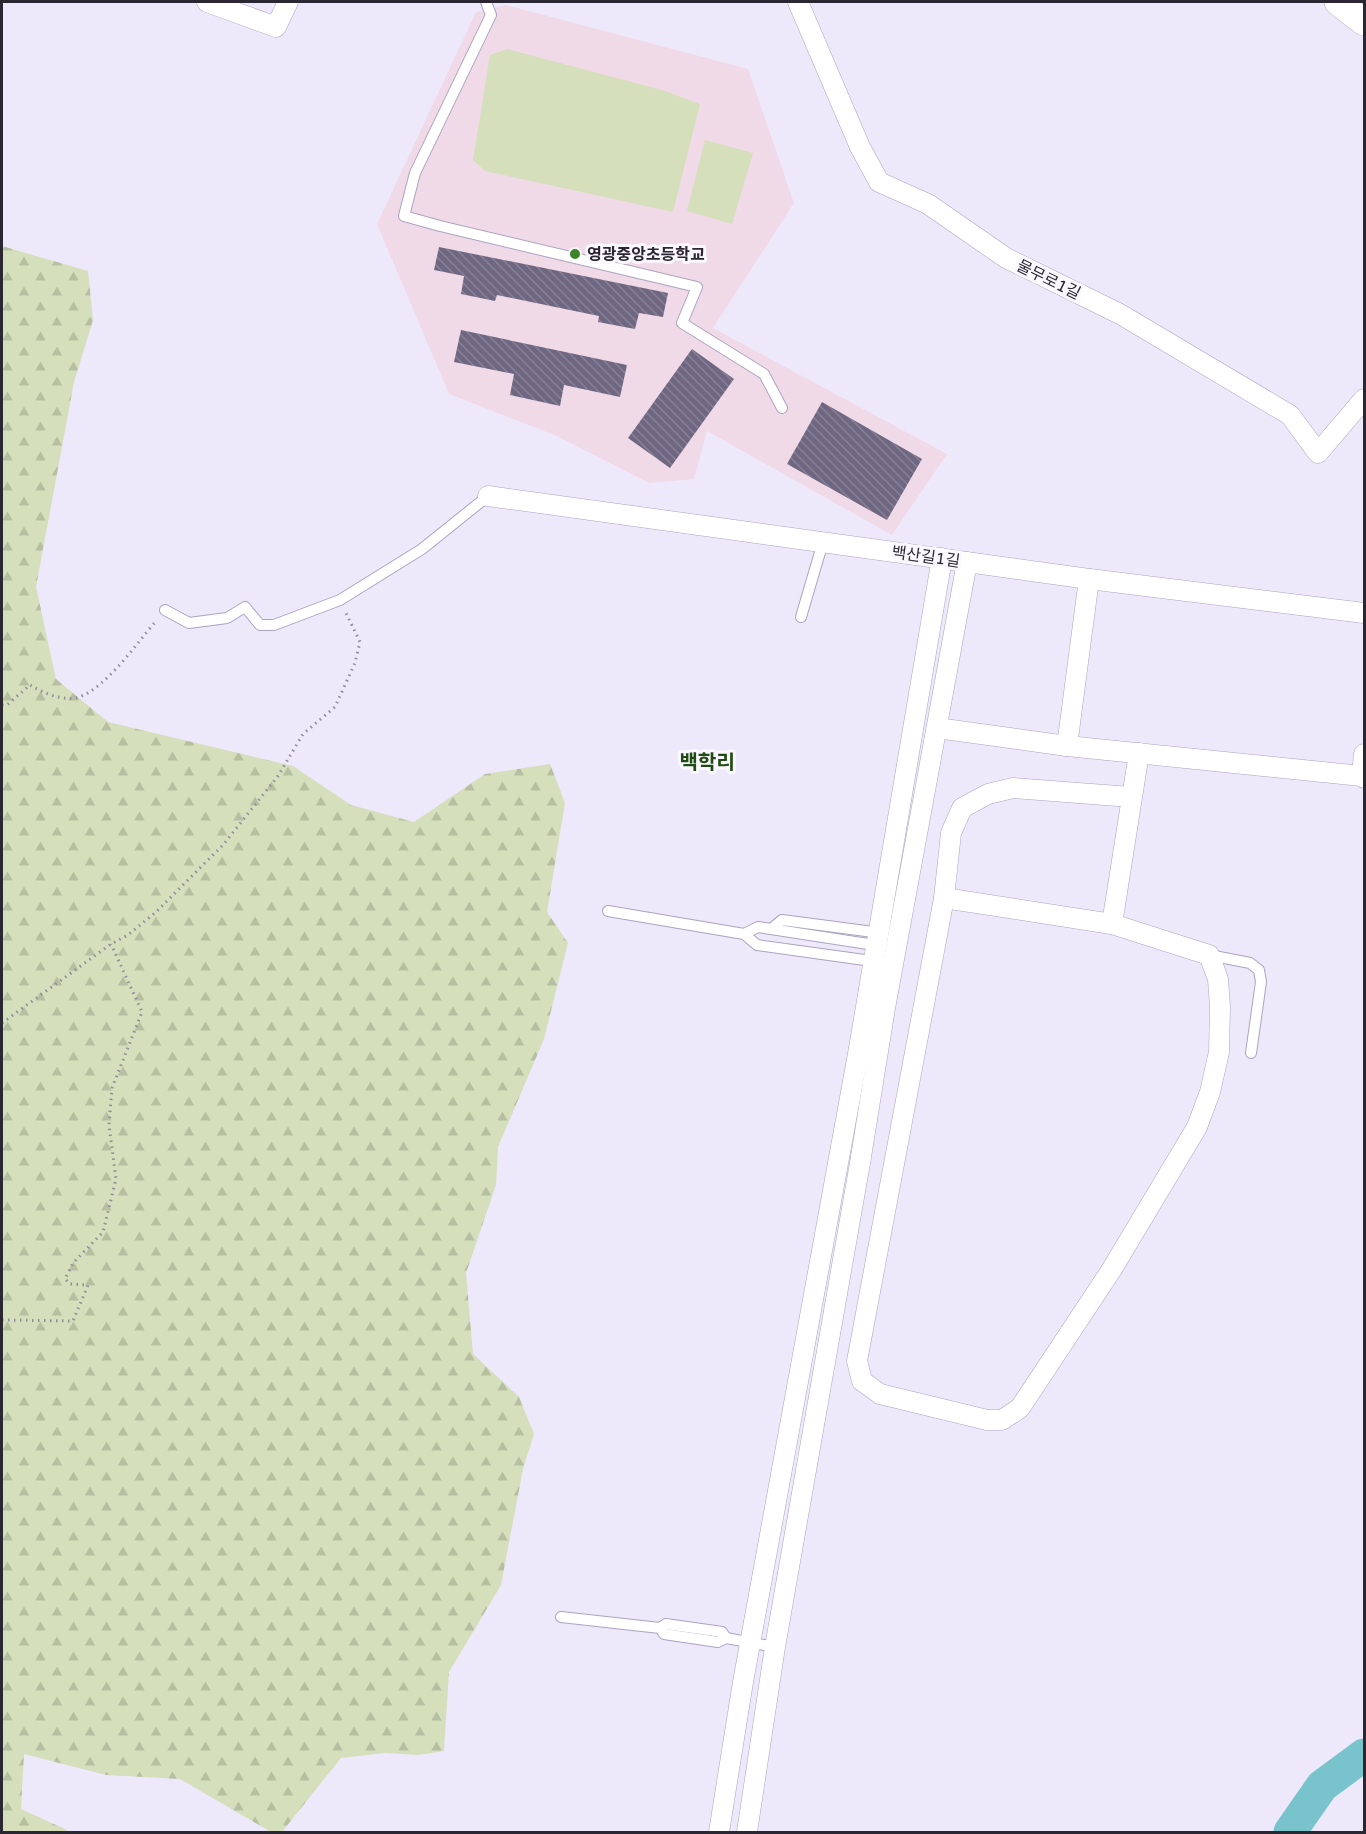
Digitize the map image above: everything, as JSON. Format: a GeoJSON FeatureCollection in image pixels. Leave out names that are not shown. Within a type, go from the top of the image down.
{"type":"FeatureCollection","features":[{"type":"Feature","properties":{"kind":"main road"},"geometry":{"type":"LineString","coordinates":[[1338,2],[1365,22]]}},
{"type":"Feature","properties":{"kind":"street"},"geometry":{"type":"LineString","coordinates":[[207,2],[276,27],[288,2]]}},
{"type":"Feature","properties":{"kind":"street","name":"물무로1길"},"geometry":{"type":"LineString","coordinates":[[798,2],[860,147],[879,182],[928,204],[1006,258],[1120,314],[1290,415],[1318,453],[1365,399]]}},
{"type":"Feature","properties":{"kind":"street","name":"백산길1길"},"geometry":{"type":"LineString","coordinates":[[488,496],[1089,579],[1365,613]]}},
{"type":"Feature","properties":{"kind":"street"},"geometry":{"type":"LineString","coordinates":[[747,1833],[886,948],[942,558]]}},
{"type":"Feature","properties":{"kind":"street"},"geometry":{"type":"LineString","coordinates":[[719,1833],[750,1642],[858,1054],[886,948],[937,728],[967,562]]}},
{"type":"Feature","properties":{"kind":"street"},"geometry":{"type":"LineString","coordinates":[[1067,746],[1089,579]]}},
{"type":"Feature","properties":{"kind":"street"},"geometry":{"type":"LineString","coordinates":[[937,728],[1067,746],[1363,777],[1365,754]]}},
{"type":"Feature","properties":{"kind":"street"},"geometry":{"type":"LineString","coordinates":[[1112,924],[1138,753]]}},
{"type":"Feature","properties":{"kind":"street"},"geometry":{"type":"LineString","coordinates":[[944,898],[1112,924],[1209,955],[1218,979],[1219,1052],[1210,1092],[1197,1126],[1112,1269],[1020,1408],[1002,1420],[987,1420],[880,1394],[862,1381],[857,1361],[944,898],[951,833],[962,808],[988,794],[1012,788],[1131,797]]}},
{"type":"Feature","properties":{"kind":"lane"},"geometry":{"type":"LineString","coordinates":[[486,2],[491,15],[415,173],[404,216],[697,287],[682,323],[764,374],[782,408]]}},
{"type":"Feature","properties":{"kind":"lane"},"geometry":{"type":"LineString","coordinates":[[165,610],[189,623],[227,618],[245,607],[260,625],[274,625],[340,600],[422,549],[488,496]]}},
{"type":"Feature","properties":{"kind":"lane"},"geometry":{"type":"LineString","coordinates":[[801,617],[823,542]]}},
{"type":"Feature","properties":{"kind":"lane"},"geometry":{"type":"LineString","coordinates":[[608,911],[744,934],[757,945],[886,948]]}},
{"type":"Feature","properties":{"kind":"lane"},"geometry":{"type":"LineString","coordinates":[[744,934],[758,927],[771,929],[782,920],[886,948]]}},
{"type":"Feature","properties":{"kind":"lane"},"geometry":{"type":"LineString","coordinates":[[1209,955],[1251,963],[1259,970],[1262,982],[1251,1053]]}},
{"type":"Feature","properties":{"kind":"lane"},"geometry":{"type":"LineString","coordinates":[[561,1617],[660,1628],[666,1624],[722,1632],[726,1638],[775,1647]]}},
{"type":"Feature","properties":{"kind":"path"},"geometry":{"type":"LineString","coordinates":[[2,1023],[111,944],[128,935],[156,912],[223,846],[278,776],[303,734],[335,707],[355,663],[360,642],[340,600]]}},
{"type":"Feature","properties":{"kind":"path"},"geometry":{"type":"LineString","coordinates":[[2,705],[7,705],[30,685],[47,695],[77,698],[101,684],[165,610]]}},
{"type":"Feature","properties":{"kind":"path"},"geometry":{"type":"LineString","coordinates":[[2,1320],[73,1321],[88,1285],[70,1284],[65,1279],[73,1263],[104,1232],[116,1179],[109,1125],[112,1088],[142,1012],[111,944]]}},
{"type":"Feature","properties":{"kind":"shaded area","name":"영광중앙초등학교"},"geometry":{"type":"Polygon","coordinates":[[[506,5],[748,69],[794,203],[713,328],[947,454],[892,535],[707,431],[694,479],[649,483],[557,436],[449,394],[377,224],[476,12],[506,5]]]}},
{"type":"Feature","properties":{"kind":"green space"},"geometry":{"type":"Polygon","coordinates":[[[507,49],[662,90],[700,104],[673,212],[485,171],[473,160],[490,55],[507,49]]]}},
{"type":"Feature","properties":{"kind":"green space"},"geometry":{"type":"Polygon","coordinates":[[[705,140],[753,153],[732,224],[687,211],[705,140]]]}},
{"type":"Feature","properties":{"kind":"green space"},"geometry":{"type":"Polygon","coordinates":[[[2,246],[88,271],[93,320],[74,382],[36,587],[56,679],[108,722],[293,766],[351,805],[414,822],[485,774],[550,764],[565,803],[547,912],[568,943],[544,1039],[498,1147],[496,1185],[466,1273],[473,1354],[519,1397],[534,1434],[523,1469],[501,1585],[449,1672],[444,1751],[418,1755],[385,1753],[341,1758],[282,1832],[271,1832],[180,1779],[106,1775],[24,1754],[21,1809],[67,1830],[64,1832],[2,1832],[2,246]]]}},
{"type":"Feature","properties":{"kind":"building"},"geometry":{"type":"Polygon","coordinates":[[[439,247],[668,293],[663,317],[639,313],[635,329],[598,322],[599,316],[497,295],[495,301],[461,294],[464,276],[434,270],[439,247]]]}},
{"type":"Feature","properties":{"kind":"building"},"geometry":{"type":"Polygon","coordinates":[[[461,330],[627,365],[620,397],[564,385],[560,406],[510,395],[514,374],[454,362],[461,330]]]}},
{"type":"Feature","properties":{"kind":"building"},"geometry":{"type":"Polygon","coordinates":[[[692,349],[734,379],[670,468],[628,438],[692,349]]]}},
{"type":"Feature","properties":{"kind":"building"},"geometry":{"type":"Polygon","coordinates":[[[822,402],[922,459],[887,520],[787,464],[822,402]]]}},
{"type":"Feature","properties":{"kind":"waterway"},"geometry":{"type":"LineString","coordinates":[[1290,1832],[1322,1786],[1364,1755]]}},
{"type":"Feature","properties":{"kind":"place","name":"영광중앙초등학교"},"geometry":{"type":"Point","coordinates":[575,254]}},
{"type":"Feature","properties":{"kind":"district","name":"백학리"},"geometry":{"type":"Point","coordinates":[707,762]}}]}
